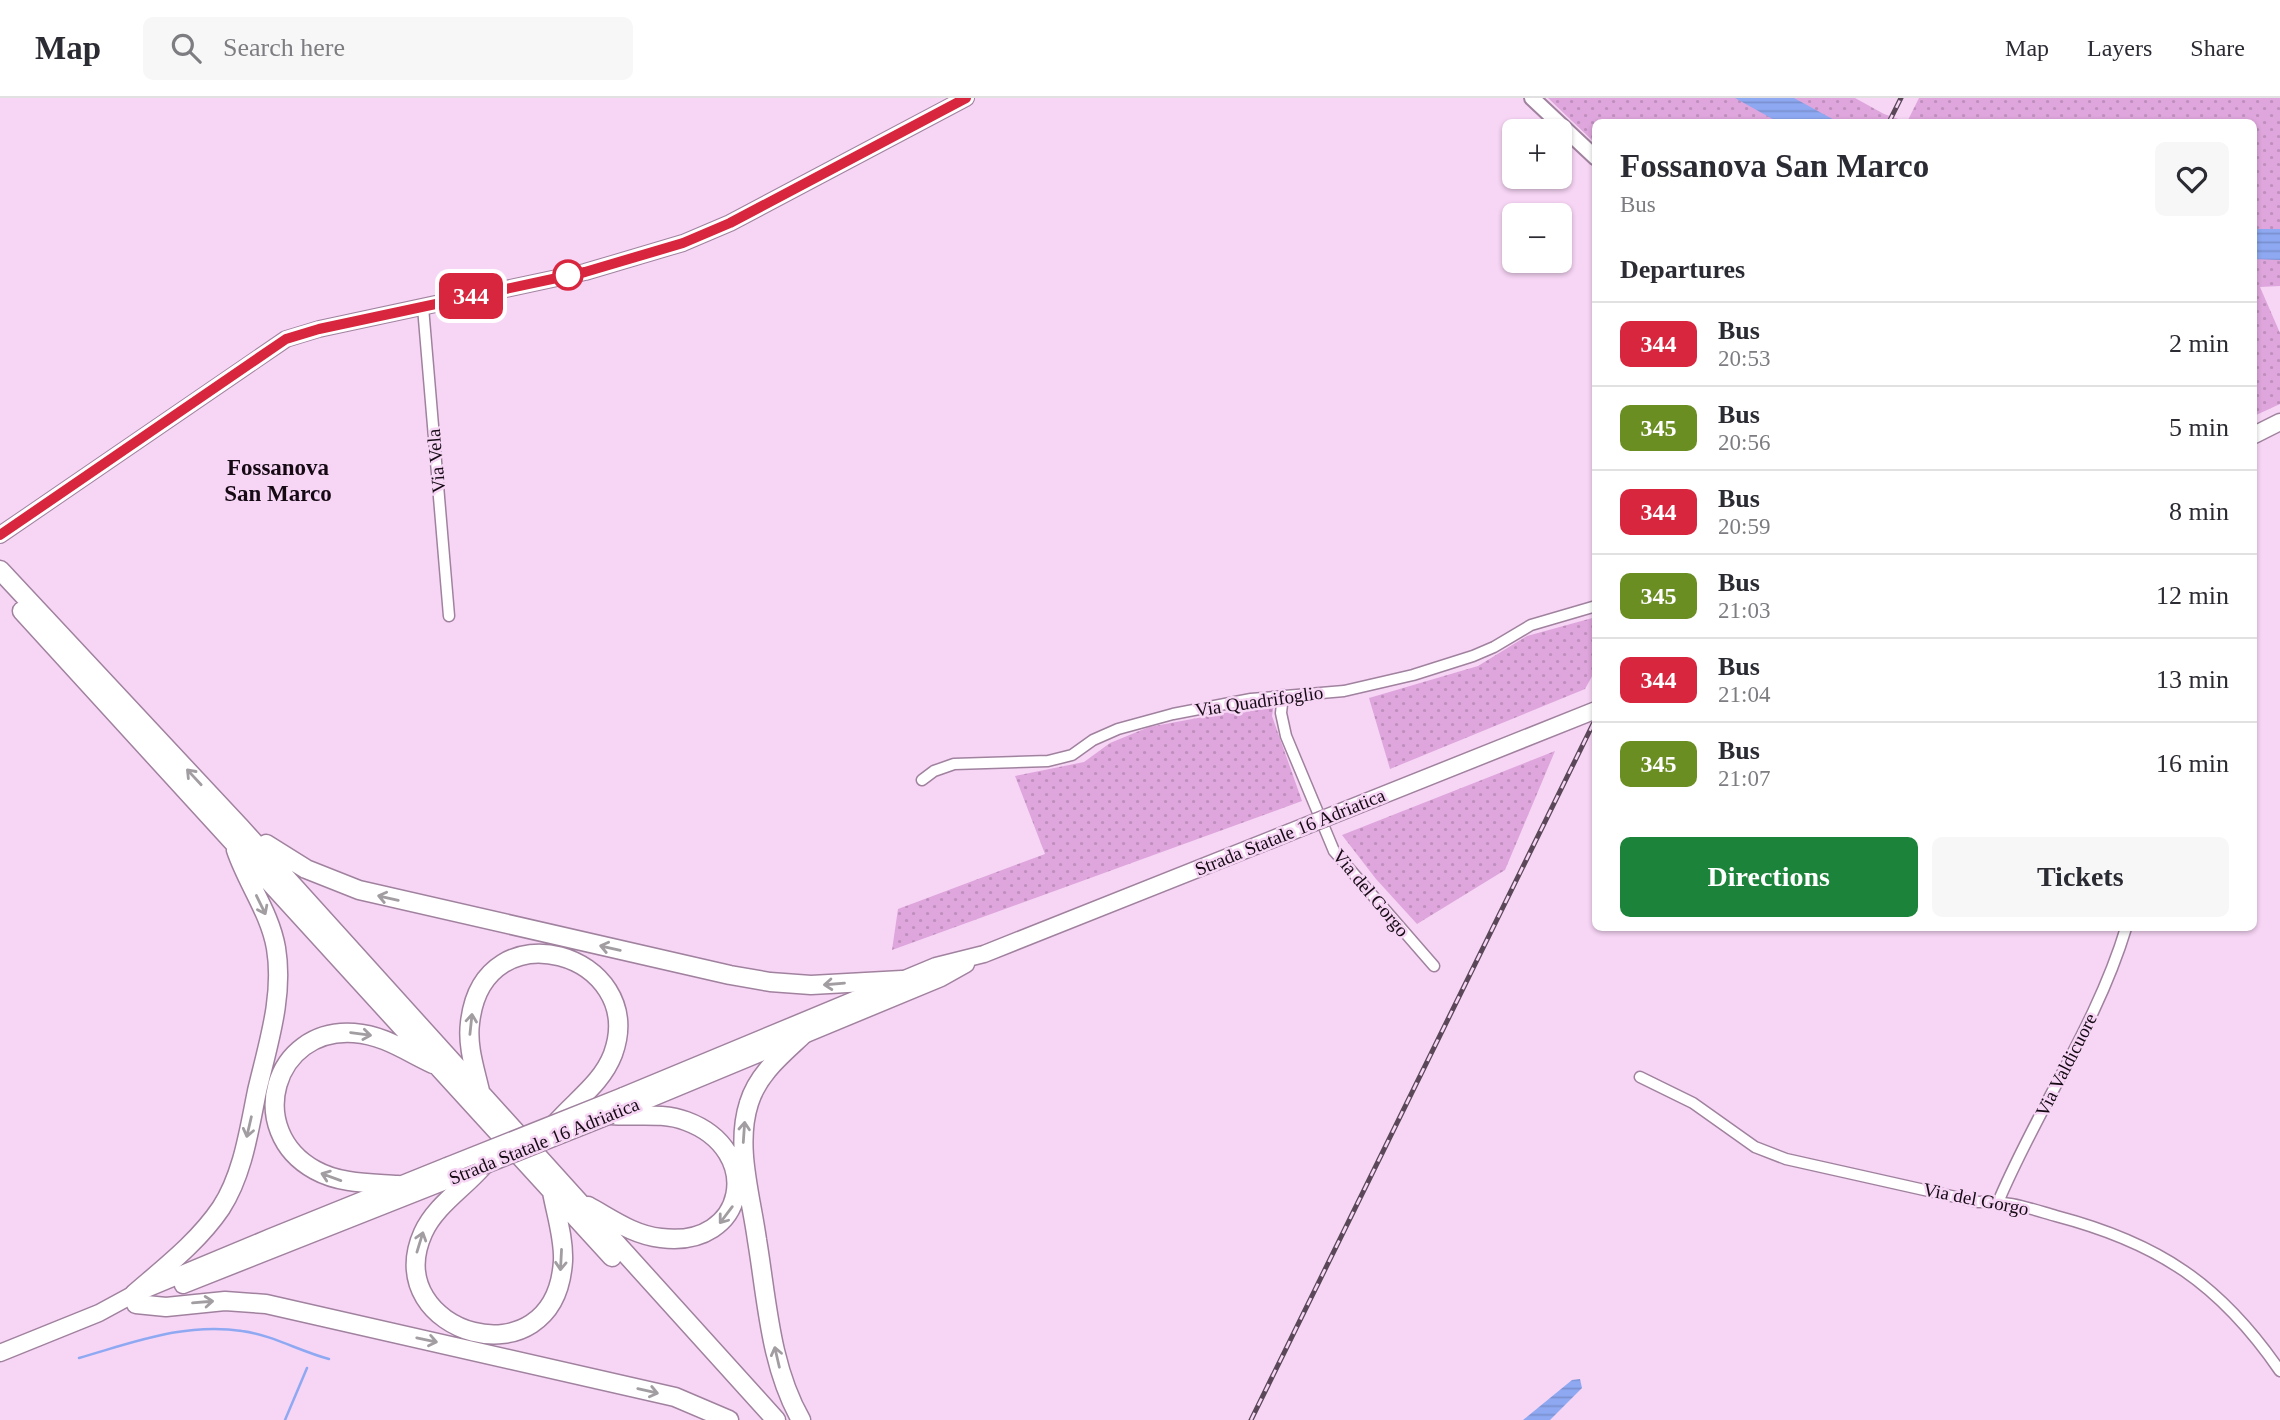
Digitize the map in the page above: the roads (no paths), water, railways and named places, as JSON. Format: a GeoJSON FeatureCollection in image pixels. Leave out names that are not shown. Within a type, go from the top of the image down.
{"type":"FeatureCollection","features":[{"type":"Feature","properties":{"kind":"highway"},"geometry":{"type":"LineString","coordinates":[[3,581],[237,835],[480,1091],[776,1420]]}},
{"type":"Feature","properties":{"kind":"highway"},"geometry":{"type":"LineString","coordinates":[[237,835],[306,869],[359,890],[751,979],[811,985],[902,980]]}},
{"type":"Feature","properties":{"kind":"highway"},"geometry":{"type":"LineString","coordinates":[[237,835],[552,1192],[761,1420]]}},
{"type":"Feature","properties":{"kind":"highway"},"geometry":{"type":"LineString","coordinates":[[135,1299],[206,1227],[230,1190],[246,1143],[274,1021],[278,995],[276,947],[265,914],[244,874],[237,835]]}},
{"type":"Feature","properties":{"kind":"highway"},"geometry":{"type":"LineString","coordinates":[[480,1091],[469,1035],[474,1004],[481,988],[499,967],[513,958],[531,953],[550,954],[579,965],[597,977],[609,993],[617,1014],[618,1033],[613,1053],[604,1071],[590,1090],[556,1123]]}},
{"type":"Feature","properties":{"kind":"highway"},"geometry":{"type":"LineString","coordinates":[[398,1185],[343,1181],[317,1172],[296,1156],[282,1139],[275,1118],[275,1095],[281,1073],[293,1056],[311,1042],[321,1036],[343,1032],[367,1034],[389,1041],[441,1068]]}},
{"type":"Feature","properties":{"kind":"highway"},"geometry":{"type":"LineString","coordinates":[[801,1420],[783,1381],[775,1350],[744,1143],[748,1104],[760,1080],[805,1033]]}},
{"type":"Feature","properties":{"kind":"highway"},"geometry":{"type":"LineString","coordinates":[[576,1199],[620,1225],[641,1234],[662,1238],[696,1236],[717,1226],[725,1219],[735,1201],[737,1183],[734,1164],[724,1147],[707,1131],[686,1121],[632,1107],[611,1115]]}},
{"type":"Feature","properties":{"kind":"highway"},"geometry":{"type":"LineString","coordinates":[[483,1166],[430,1220],[420,1241],[416,1265],[422,1289],[435,1308],[454,1325],[476,1334],[499,1335],[522,1329],[547,1308],[557,1286],[563,1261],[552,1192]]}},
{"type":"Feature","properties":{"kind":"highway"},"geometry":{"type":"LineString","coordinates":[[135,1299],[166,1307],[205,1301],[266,1304],[675,1397],[729,1420]]}},
{"type":"Feature","properties":{"kind":"main road"},"geometry":{"type":"LineString","coordinates":[[0,535],[286,339],[319,329],[585,272],[697,238],[966,98]]}},
{"type":"Feature","properties":{"kind":"main road"},"geometry":{"type":"LineString","coordinates":[[1532,98],[1592,154]]}},
{"type":"Feature","properties":{"kind":"main road"},"geometry":{"type":"LineString","coordinates":[[2257,434],[2280,422]]}},
{"type":"Feature","properties":{"kind":"main road","name":"Strada Statale 16 Adriatica"},"geometry":{"type":"LineString","coordinates":[[0,1353],[430,1179],[556,1123],[632,1107],[941,978],[984,954],[1592,712]]}},
{"type":"Feature","properties":{"kind":"main road","name":"Strada Statale 16 Adriatica"},"geometry":{"type":"LineString","coordinates":[[632,1107],[902,980],[936,966],[984,954]]}},
{"type":"Feature","properties":{"kind":"main road","name":"Strada Statale 16 Adriatica"},"geometry":{"type":"LineString","coordinates":[[135,1299],[398,1185],[483,1166],[611,1115]]}},
{"type":"Feature","properties":{"kind":"street","name":"Via Vela"},"geometry":{"type":"LineString","coordinates":[[423,307],[449,616]]}},
{"type":"Feature","properties":{"kind":"street","name":"Via Quadrifoglio"},"geometry":{"type":"LineString","coordinates":[[922,780],[934,771],[954,764],[1048,761],[1072,755],[1093,740],[1142,721],[1251,699],[1344,691],[1413,675],[1483,651],[1531,625],[1592,607]]}},
{"type":"Feature","properties":{"kind":"street","name":"Via del Gorgo"},"geometry":{"type":"LineString","coordinates":[[1283,695],[1281,713],[1286,736],[1334,851],[1434,966]]}},
{"type":"Feature","properties":{"kind":"street","name":"Via Valdicuore"},"geometry":{"type":"LineString","coordinates":[[1999,1200],[2099,1000],[2125,931]]}},
{"type":"Feature","properties":{"kind":"street","name":"Via del Gorgo"},"geometry":{"type":"LineString","coordinates":[[1640,1077],[1693,1103],[1755,1147],[1786,1160],[1978,1202],[1999,1200],[2091,1225],[2180,1267],[2200,1282],[2235,1313],[2280,1371]]}},
{"type":"Feature","properties":{"kind":"water"},"geometry":{"type":"Polygon","coordinates":[[[1735,98],[1794,98],[1832,119],[1773,119],[1735,98]]]}},
{"type":"Feature","properties":{"kind":"water"},"geometry":{"type":"Polygon","coordinates":[[[2257,229],[2280,229],[2280,260],[2257,259],[2257,229]]]}},
{"type":"Feature","properties":{"kind":"water"},"geometry":{"type":"Polygon","coordinates":[[[1580,1379],[1582,1388],[1550,1420],[1523,1420],[1572,1380],[1580,1379]]]}},
{"type":"Feature","properties":{"kind":"waterway"},"geometry":{"type":"LineString","coordinates":[[79,1358],[139,1340],[200,1329],[221,1329],[264,1336],[329,1359]]}},
{"type":"Feature","properties":{"kind":"waterway"},"geometry":{"type":"LineString","coordinates":[[285,1420],[307,1368]]}},
{"type":"Feature","properties":{"kind":"railway"},"geometry":{"type":"LineString","coordinates":[[1890,119],[1901,98]]}},
{"type":"Feature","properties":{"kind":"railway"},"geometry":{"type":"LineString","coordinates":[[1251,1420],[1592,726]]}},
{"type":"Feature","properties":{"kind":"district","name":"Fossanova San Marco"},"geometry":{"type":"Point","coordinates":[278,480]}}]}
